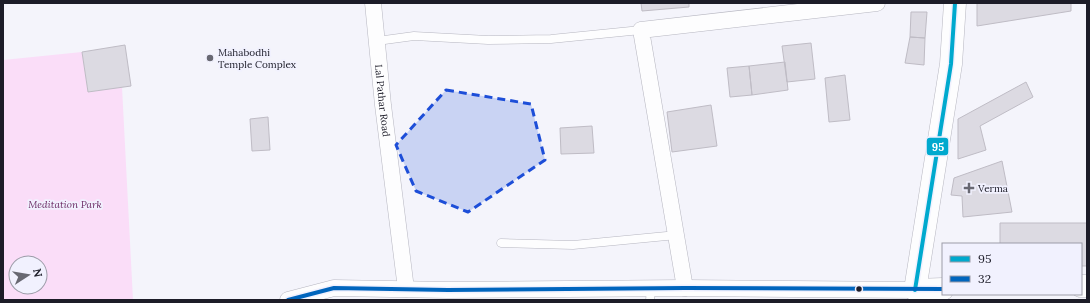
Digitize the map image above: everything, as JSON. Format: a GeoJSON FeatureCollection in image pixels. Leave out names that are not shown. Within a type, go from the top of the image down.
{"type":"FeatureCollection","features":[{"type":"Feature","properties":{"kind":"street","name":"Lal Pathar Road"},"geometry":{"type":"LineString","coordinates":[[373,3],[383,105],[396,198],[406,290]]}},
{"type":"Feature","properties":{"kind":"street"},"geometry":{"type":"LineString","coordinates":[[685,288],[641,30],[877,3]]}},
{"type":"Feature","properties":{"kind":"street"},"geometry":{"type":"LineString","coordinates":[[916,290],[951,64],[955,3]]}},
{"type":"Feature","properties":{"kind":"street"},"geometry":{"type":"LineString","coordinates":[[288,300],[334,288],[650,295],[685,288],[942,289]]}},
{"type":"Feature","properties":{"kind":"lane"},"geometry":{"type":"LineString","coordinates":[[377,41],[414,36],[488,40],[551,39],[641,30]]}},
{"type":"Feature","properties":{"kind":"lane"},"geometry":{"type":"LineString","coordinates":[[501,243],[573,245],[677,235]]}},
{"type":"Feature","properties":{"kind":"highlighted area"},"geometry":{"type":"Polygon","coordinates":[[[446,90],[531,104],[545,160],[468,212],[416,191],[396,145],[446,90]]]}},
{"type":"Feature","properties":{"kind":"green space","name":"Meditation Park"},"geometry":{"type":"Polygon","coordinates":[[[82,52],[88,92],[122,87],[133,300],[3,300],[3,60],[82,52]]]}},
{"type":"Feature","properties":{"kind":"building"},"geometry":{"type":"Polygon","coordinates":[[[641,3],[689,3],[689,7],[642,11],[641,3]]]}},
{"type":"Feature","properties":{"kind":"building"},"geometry":{"type":"Polygon","coordinates":[[[977,3],[1071,3],[1071,11],[977,26],[977,3]]]}},
{"type":"Feature","properties":{"kind":"building"},"geometry":{"type":"Polygon","coordinates":[[[911,12],[927,12],[925,38],[910,37],[911,12]]]}},
{"type":"Feature","properties":{"kind":"building"},"geometry":{"type":"Polygon","coordinates":[[[910,37],[925,38],[924,65],[905,63],[910,37]]]}},
{"type":"Feature","properties":{"kind":"building"},"geometry":{"type":"Polygon","coordinates":[[[811,43],[815,79],[787,82],[782,46],[811,43]]]}},
{"type":"Feature","properties":{"kind":"building"},"geometry":{"type":"Polygon","coordinates":[[[125,45],[131,86],[88,92],[82,52],[125,45]]]}},
{"type":"Feature","properties":{"kind":"building"},"geometry":{"type":"Polygon","coordinates":[[[785,62],[788,90],[752,95],[749,66],[785,62]]]}},
{"type":"Feature","properties":{"kind":"building"},"geometry":{"type":"Polygon","coordinates":[[[749,66],[752,95],[730,97],[727,68],[749,66]]]}},
{"type":"Feature","properties":{"kind":"building"},"geometry":{"type":"Polygon","coordinates":[[[845,75],[850,120],[829,122],[825,78],[845,75]]]}},
{"type":"Feature","properties":{"kind":"building"},"geometry":{"type":"Polygon","coordinates":[[[1026,82],[1033,97],[980,126],[986,150],[958,159],[958,119],[1026,82]]]}},
{"type":"Feature","properties":{"kind":"building"},"geometry":{"type":"Polygon","coordinates":[[[711,105],[717,146],[672,152],[667,112],[711,105]]]}},
{"type":"Feature","properties":{"kind":"building"},"geometry":{"type":"Polygon","coordinates":[[[268,117],[270,150],[252,151],[250,119],[268,117]]]}},
{"type":"Feature","properties":{"kind":"building"},"geometry":{"type":"Polygon","coordinates":[[[592,126],[594,153],[561,154],[560,128],[592,126]]]}},
{"type":"Feature","properties":{"kind":"building"},"geometry":{"type":"Polygon","coordinates":[[[1002,161],[1012,212],[963,217],[962,196],[951,195],[954,178],[1002,161]]]}},
{"type":"Feature","properties":{"kind":"building"},"geometry":{"type":"Polygon","coordinates":[[[1000,223],[1087,223],[1087,266],[1082,266],[1082,243],[1000,243],[1000,223]]]}},
{"type":"Feature","properties":{"kind":"transit line","name":"95"},"geometry":{"type":"LineString","coordinates":[[915,290],[951,64],[955,3]]}},
{"type":"Feature","properties":{"kind":"transit line","name":"32"},"geometry":{"type":"LineString","coordinates":[[288,300],[334,288],[448,290],[685,288],[942,289]]}},
{"type":"Feature","properties":{"kind":"place","name":"Mahabodhi Temple Complex"},"geometry":{"type":"Point","coordinates":[210,58]}},
{"type":"Feature","properties":{"kind":"place","name":"Verma"},"geometry":{"type":"Point","coordinates":[969,188]}}]}
